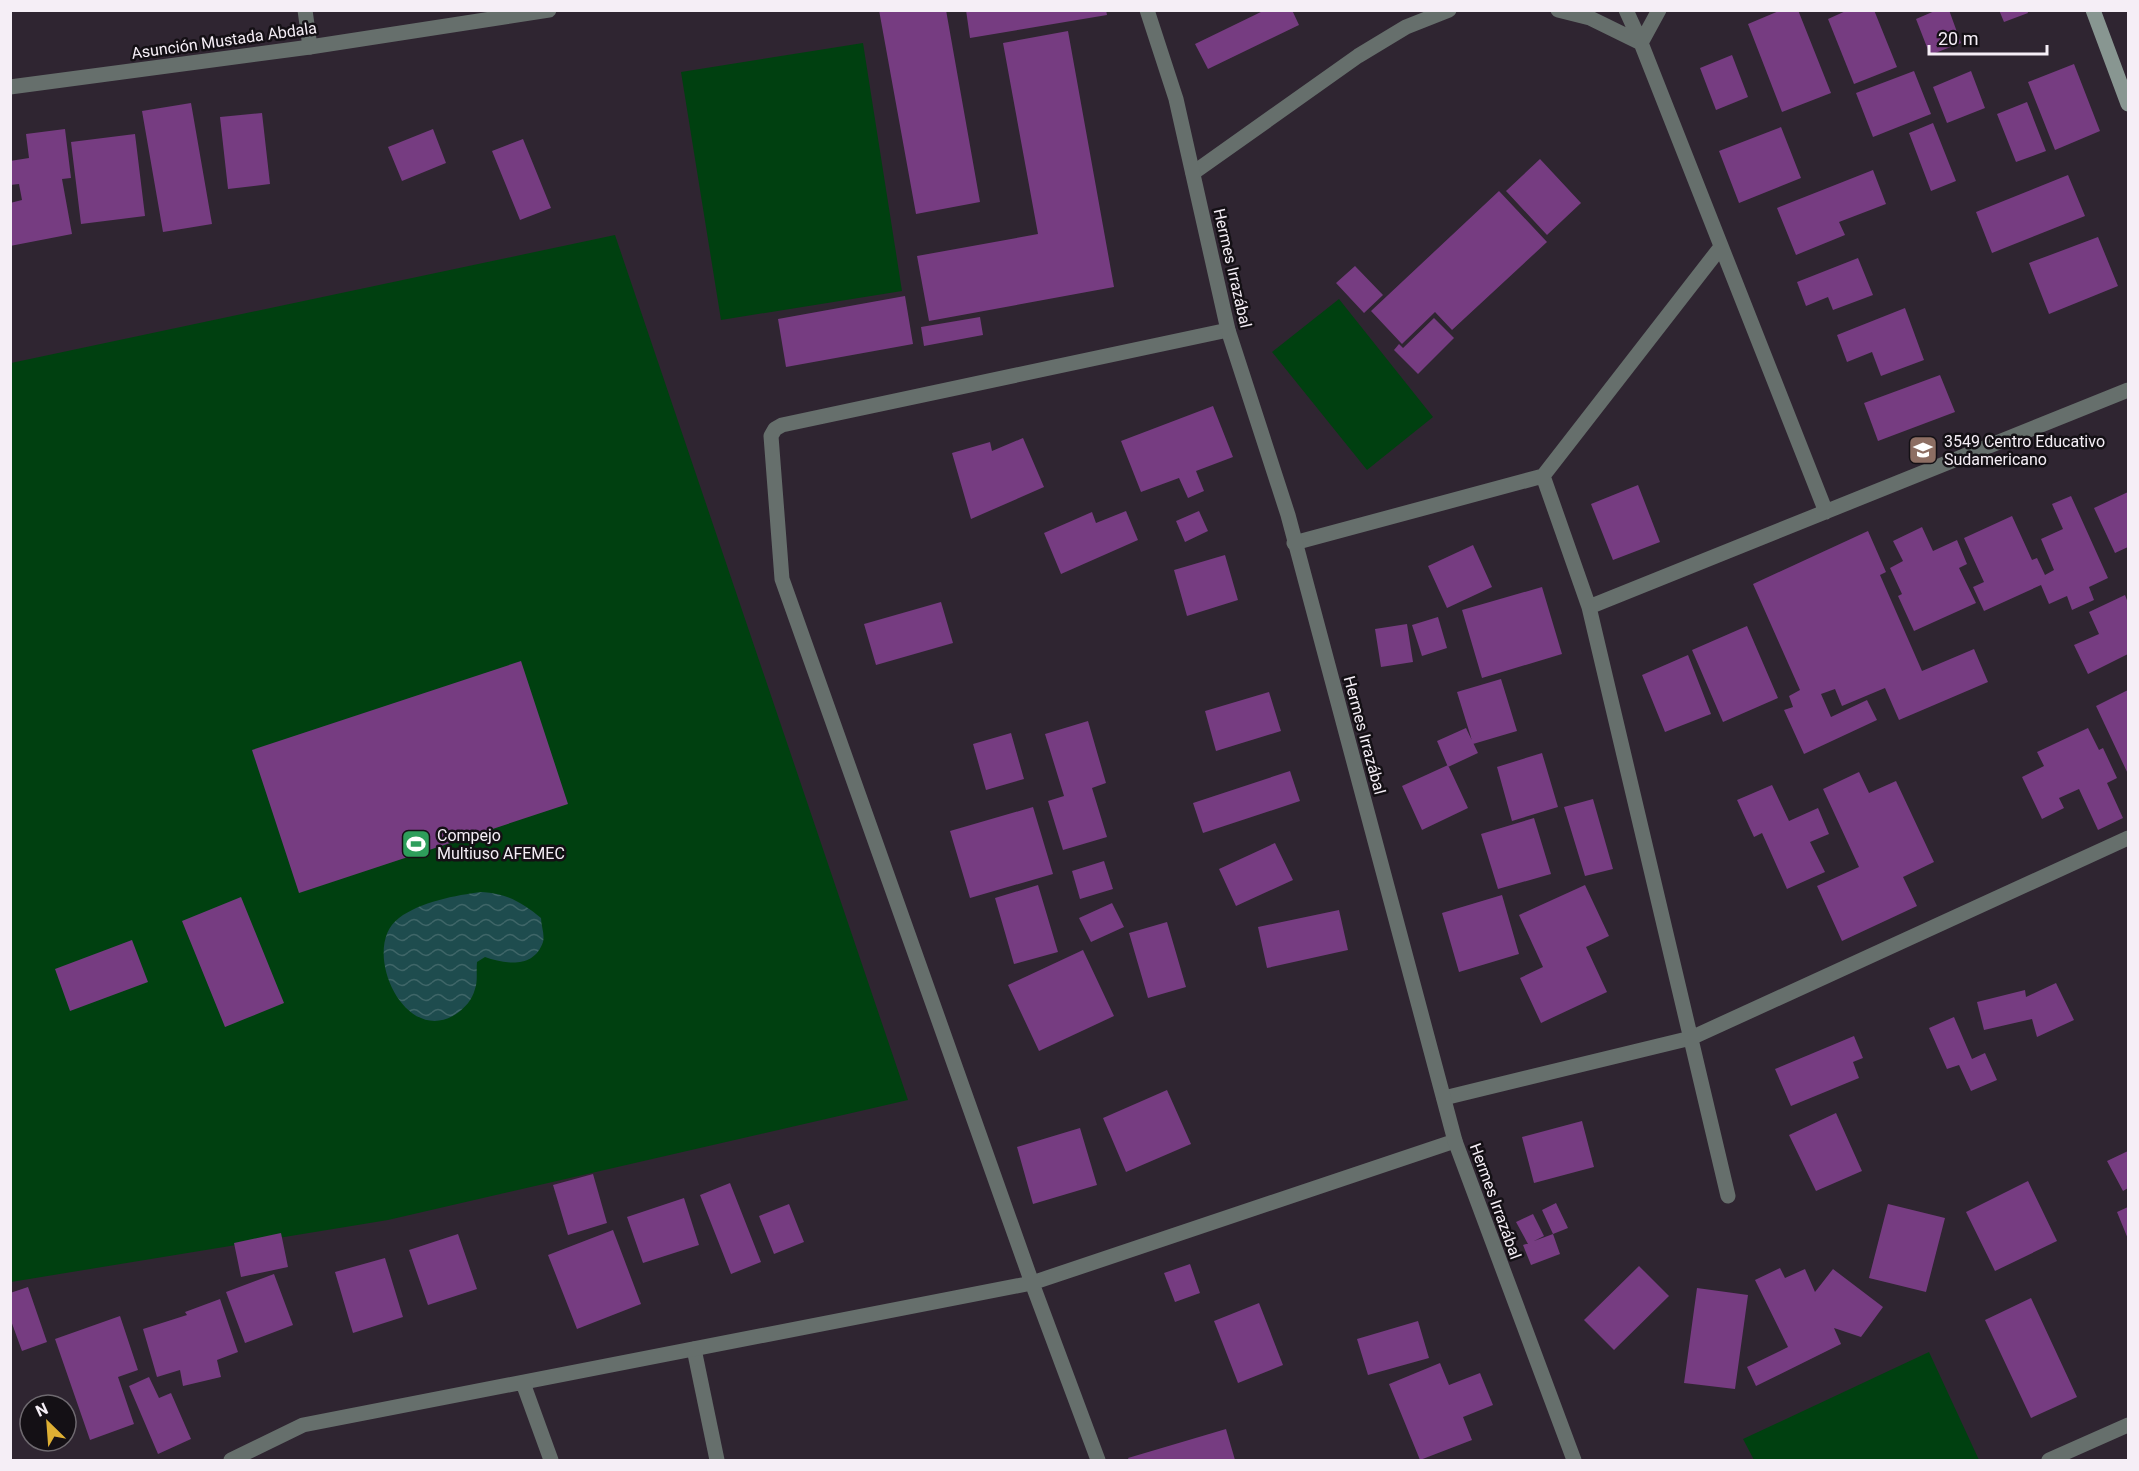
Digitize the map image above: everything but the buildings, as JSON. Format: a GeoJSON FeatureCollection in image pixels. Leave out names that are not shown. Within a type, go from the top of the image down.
{"type":"FeatureCollection","features":[{"type":"Feature","properties":{"kind":"main road"},"geometry":{"type":"LineString","coordinates":[[2093,10],[2128,104]]}},
{"type":"Feature","properties":{"kind":"street"},"geometry":{"type":"LineString","coordinates":[[305,10],[310,47]]}},
{"type":"Feature","properties":{"kind":"street","name":"Asunción Mustada Abdala"},"geometry":{"type":"LineString","coordinates":[[10,87],[310,47],[549,10]]}},
{"type":"Feature","properties":{"kind":"street","name":"Hermes Irrazábal"},"geometry":{"type":"LineString","coordinates":[[1147,10],[1176,99],[1228,330],[1288,515],[1455,1141],[1574,1461]]}},
{"type":"Feature","properties":{"kind":"street"},"geometry":{"type":"LineString","coordinates":[[1193,173],[1358,56],[1406,27],[1449,10]]}},
{"type":"Feature","properties":{"kind":"street"},"geometry":{"type":"LineString","coordinates":[[1558,10],[1590,18],[1641,43]]}},
{"type":"Feature","properties":{"kind":"street"},"geometry":{"type":"LineString","coordinates":[[1626,10],[1826,512]]}},
{"type":"Feature","properties":{"kind":"street"},"geometry":{"type":"LineString","coordinates":[[1641,43],[1659,10]]}},
{"type":"Feature","properties":{"kind":"street"},"geometry":{"type":"LineString","coordinates":[[1294,543],[1543,476],[1720,248]]}},
{"type":"Feature","properties":{"kind":"street"},"geometry":{"type":"LineString","coordinates":[[1098,1461],[1032,1283],[782,579],[771,436],[774,429],[782,424],[1228,330]]}},
{"type":"Feature","properties":{"kind":"street"},"geometry":{"type":"LineString","coordinates":[[1589,607],[2128,390]]}},
{"type":"Feature","properties":{"kind":"street"},"geometry":{"type":"LineString","coordinates":[[1543,476],[1589,607],[1728,1196]]}},
{"type":"Feature","properties":{"kind":"street"},"geometry":{"type":"LineString","coordinates":[[1444,1098],[1690,1038],[2128,838]]}},
{"type":"Feature","properties":{"kind":"street"},"geometry":{"type":"LineString","coordinates":[[231,1461],[303,1425],[1032,1283],[1455,1141]]}},
{"type":"Feature","properties":{"kind":"street"},"geometry":{"type":"LineString","coordinates":[[694,1349],[717,1461]]}},
{"type":"Feature","properties":{"kind":"street"},"geometry":{"type":"LineString","coordinates":[[523,1383],[551,1461]]}},
{"type":"Feature","properties":{"kind":"street"},"geometry":{"type":"LineString","coordinates":[[2049,1461],[2128,1425]]}},
{"type":"Feature","properties":{"kind":"green space"},"geometry":{"type":"Polygon","coordinates":[[[863,43],[902,291],[721,320],[681,72],[863,43]]]}},
{"type":"Feature","properties":{"kind":"green space","name":"Compejo Multiuso AFEMEC"},"geometry":{"type":"Polygon","coordinates":[[[615,235],[908,1100],[388,1220],[11,1282],[11,363],[615,235]]]}},
{"type":"Feature","properties":{"kind":"green space"},"geometry":{"type":"Polygon","coordinates":[[[1339,299],[1433,417],[1367,470],[1272,352],[1339,299]]]}},
{"type":"Feature","properties":{"kind":"green space"},"geometry":{"type":"Polygon","coordinates":[[[1929,1352],[1979,1460],[1754,1460],[1743,1439],[1929,1352]]]}},
{"type":"Feature","properties":{"kind":"water"},"geometry":{"type":"Polygon","coordinates":[[[482,892],[499,894],[514,900],[541,918],[543,942],[539,951],[533,957],[518,962],[485,957],[477,962],[475,989],[470,1000],[462,1009],[456,1014],[437,1021],[420,1017],[405,1006],[393,990],[386,970],[384,950],[388,932],[399,918],[417,908],[450,897],[482,892]]]}},
{"type":"Feature","properties":{"kind":"place","name":"3549 Centro Educativo Sudamericano"},"geometry":{"type":"Point","coordinates":[1923,450]}},
{"type":"Feature","properties":{"kind":"place","name":"Compejo Multiuso AFEMEC"},"geometry":{"type":"Point","coordinates":[416,844]}}]}
